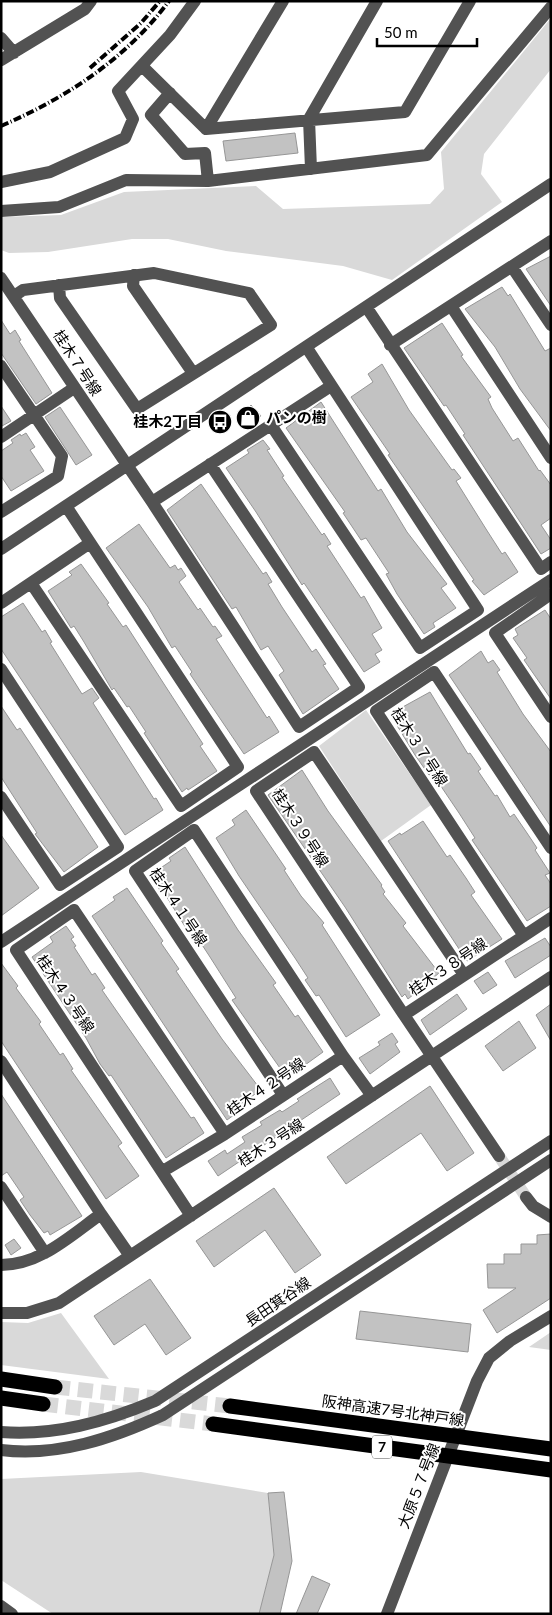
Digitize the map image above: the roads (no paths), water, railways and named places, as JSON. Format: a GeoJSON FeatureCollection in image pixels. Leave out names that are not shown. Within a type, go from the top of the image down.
{"type":"FeatureCollection","features":[{"type":"Feature","properties":{"kind":"highway"},"geometry":{"type":"LineString","coordinates":[[1,1379],[55,1387]]}},
{"type":"Feature","properties":{"kind":"highway"},"geometry":{"type":"LineString","coordinates":[[1,1398],[43,1404]]}},
{"type":"Feature","properties":{"kind":"highway","name":"阪神高速7号北神戸線"},"geometry":{"type":"LineString","coordinates":[[230,1406],[551,1450]]}},
{"type":"Feature","properties":{"kind":"highway","name":"7"},"geometry":{"type":"LineString","coordinates":[[213,1424],[551,1470]]}},
{"type":"Feature","properties":{"kind":"street"},"geometry":{"type":"LineString","coordinates":[[1,182],[50,172],[125,138],[133,119],[118,91],[170,35],[195,1]]}},
{"type":"Feature","properties":{"kind":"street"},"geometry":{"type":"LineString","coordinates":[[206,130],[282,1]]}},
{"type":"Feature","properties":{"kind":"street"},"geometry":{"type":"LineString","coordinates":[[311,168],[309,119],[377,1]]}},
{"type":"Feature","properties":{"kind":"street"},"geometry":{"type":"LineString","coordinates":[[206,130],[309,119],[405,112],[470,1]]}},
{"type":"Feature","properties":{"kind":"street"},"geometry":{"type":"LineString","coordinates":[[1,60],[85,4]]}},
{"type":"Feature","properties":{"kind":"street"},"geometry":{"type":"LineString","coordinates":[[1,211],[58,207],[126,180],[208,181],[426,155],[551,6]]}},
{"type":"Feature","properties":{"kind":"street"},"geometry":{"type":"LineString","coordinates":[[1,38],[14,53]]}},
{"type":"Feature","properties":{"kind":"street"},"geometry":{"type":"LineString","coordinates":[[142,66],[206,130]]}},
{"type":"Feature","properties":{"kind":"street"},"geometry":{"type":"LineString","coordinates":[[170,93],[151,115],[185,154],[205,153],[208,181]]}},
{"type":"Feature","properties":{"kind":"street"},"geometry":{"type":"LineString","coordinates":[[1,549],[126,465],[549,189]]}},
{"type":"Feature","properties":{"kind":"street"},"geometry":{"type":"LineString","coordinates":[[390,345],[551,242]]}},
{"type":"Feature","properties":{"kind":"street"},"geometry":{"type":"LineString","coordinates":[[512,267],[551,325]]}},
{"type":"Feature","properties":{"kind":"street"},"geometry":{"type":"LineString","coordinates":[[14,296],[23,290],[134,274],[154,273],[249,294],[271,325],[137,409],[60,298],[59,285]]}},
{"type":"Feature","properties":{"kind":"street"},"geometry":{"type":"LineString","coordinates":[[134,274],[133,286],[193,373]]}},
{"type":"Feature","properties":{"kind":"street","name":"桂木７号線"},"geometry":{"type":"LineString","coordinates":[[1,278],[152,502],[299,728],[359,687],[210,464]]}},
{"type":"Feature","properties":{"kind":"street"},"geometry":{"type":"LineString","coordinates":[[451,306],[551,458]]}},
{"type":"Feature","properties":{"kind":"street"},"geometry":{"type":"LineString","coordinates":[[367,308],[541,569],[551,562]]}},
{"type":"Feature","properties":{"kind":"street"},"geometry":{"type":"LineString","coordinates":[[271,425],[420,648],[478,610],[307,348]]}},
{"type":"Feature","properties":{"kind":"street"},"geometry":{"type":"LineString","coordinates":[[1,366],[62,456],[58,476],[1,512]]}},
{"type":"Feature","properties":{"kind":"street"},"geometry":{"type":"LineString","coordinates":[[152,502],[331,386]]}},
{"type":"Feature","properties":{"kind":"street"},"geometry":{"type":"LineString","coordinates":[[1,437],[74,388]]}},
{"type":"Feature","properties":{"kind":"street"},"geometry":{"type":"LineString","coordinates":[[31,583],[181,806],[238,767],[66,506]]}},
{"type":"Feature","properties":{"kind":"street"},"geometry":{"type":"LineString","coordinates":[[1,602],[90,543]]}},
{"type":"Feature","properties":{"kind":"street"},"geometry":{"type":"LineString","coordinates":[[1,942],[551,580]]}},
{"type":"Feature","properties":{"kind":"street"},"geometry":{"type":"LineString","coordinates":[[551,594],[495,633],[551,717]]}},
{"type":"Feature","properties":{"kind":"street"},"geometry":{"type":"LineString","coordinates":[[1,669],[118,847],[60,885],[1,797]]}},
{"type":"Feature","properties":{"kind":"street","name":"桂木３７号線"},"geometry":{"type":"LineString","coordinates":[[524,936],[376,711],[434,672],[551,848]]}},
{"type":"Feature","properties":{"kind":"street","name":"桂木３９号線"},"geometry":{"type":"LineString","coordinates":[[404,1015],[256,791],[314,752],[464,975]]}},
{"type":"Feature","properties":{"kind":"street","name":"桂木４１号線"},"geometry":{"type":"LineString","coordinates":[[283,1095],[135,871],[194,830],[343,1056]]}},
{"type":"Feature","properties":{"kind":"street","name":"桂木４３号線"},"geometry":{"type":"LineString","coordinates":[[191,1216],[16,950],[74,910],[225,1134]]}},
{"type":"Feature","properties":{"kind":"street","name":"桂木３８号線"},"geometry":{"type":"LineString","coordinates":[[499,1156],[430,1058],[404,1015],[551,918]]}},
{"type":"Feature","properties":{"kind":"street","name":"桂木３号線"},"geometry":{"type":"LineString","coordinates":[[1,1313],[27,1313],[59,1303],[551,977]]}},
{"type":"Feature","properties":{"kind":"street"},"geometry":{"type":"LineString","coordinates":[[343,1056],[372,1096]]}},
{"type":"Feature","properties":{"kind":"street","name":"桂木４２号線"},"geometry":{"type":"LineString","coordinates":[[163,1172],[225,1134],[343,1056]]}},
{"type":"Feature","properties":{"kind":"street"},"geometry":{"type":"LineString","coordinates":[[1,1061],[130,1256]]}},
{"type":"Feature","properties":{"kind":"street","name":"長田箕谷線"},"geometry":{"type":"LineString","coordinates":[[1,1432],[20,1434],[68,1429],[115,1417],[155,1401],[551,1141]]}},
{"type":"Feature","properties":{"kind":"street","name":"長田箕谷線"},"geometry":{"type":"LineString","coordinates":[[1,1450],[18,1452],[76,1447],[126,1432],[163,1415],[551,1160]]}},
{"type":"Feature","properties":{"kind":"street"},"geometry":{"type":"LineString","coordinates":[[1,1187],[45,1253]]}},
{"type":"Feature","properties":{"kind":"street"},"geometry":{"type":"LineString","coordinates":[[526,1197],[533,1206],[551,1217]]}},
{"type":"Feature","properties":{"kind":"street"},"geometry":{"type":"LineString","coordinates":[[1,1265],[18,1265],[45,1253],[101,1214]]}},
{"type":"Feature","properties":{"kind":"street","name":"大原５７号線"},"geometry":{"type":"LineString","coordinates":[[387,1614],[477,1381],[489,1358],[510,1340],[551,1316]]}},
{"type":"Feature","properties":{"kind":"street"},"geometry":{"type":"LineString","coordinates":[[1,1606],[12,1614]]}},
{"type":"Feature","properties":{"kind":"tunnel"},"geometry":{"type":"LineString","coordinates":[[499,1156],[526,1197]]}},
{"type":"Feature","properties":{"kind":"tunnel"},"geometry":{"type":"LineString","coordinates":[[55,1387],[230,1406]]}},
{"type":"Feature","properties":{"kind":"tunnel"},"geometry":{"type":"LineString","coordinates":[[43,1404],[213,1424]]}},
{"type":"Feature","properties":{"kind":"railway"},"geometry":{"type":"LineString","coordinates":[[90,68],[141,23],[160,1]]}},
{"type":"Feature","properties":{"kind":"railway"},"geometry":{"type":"LineString","coordinates":[[1,126],[49,103],[93,75],[134,41],[169,1]]}},
{"type":"Feature","properties":{"kind":"place","name":"パンの樹"},"geometry":{"type":"Point","coordinates":[248,418]}},
{"type":"Feature","properties":{"kind":"place","name":"桂木2丁目"},"geometry":{"type":"Point","coordinates":[220,422]}}]}
